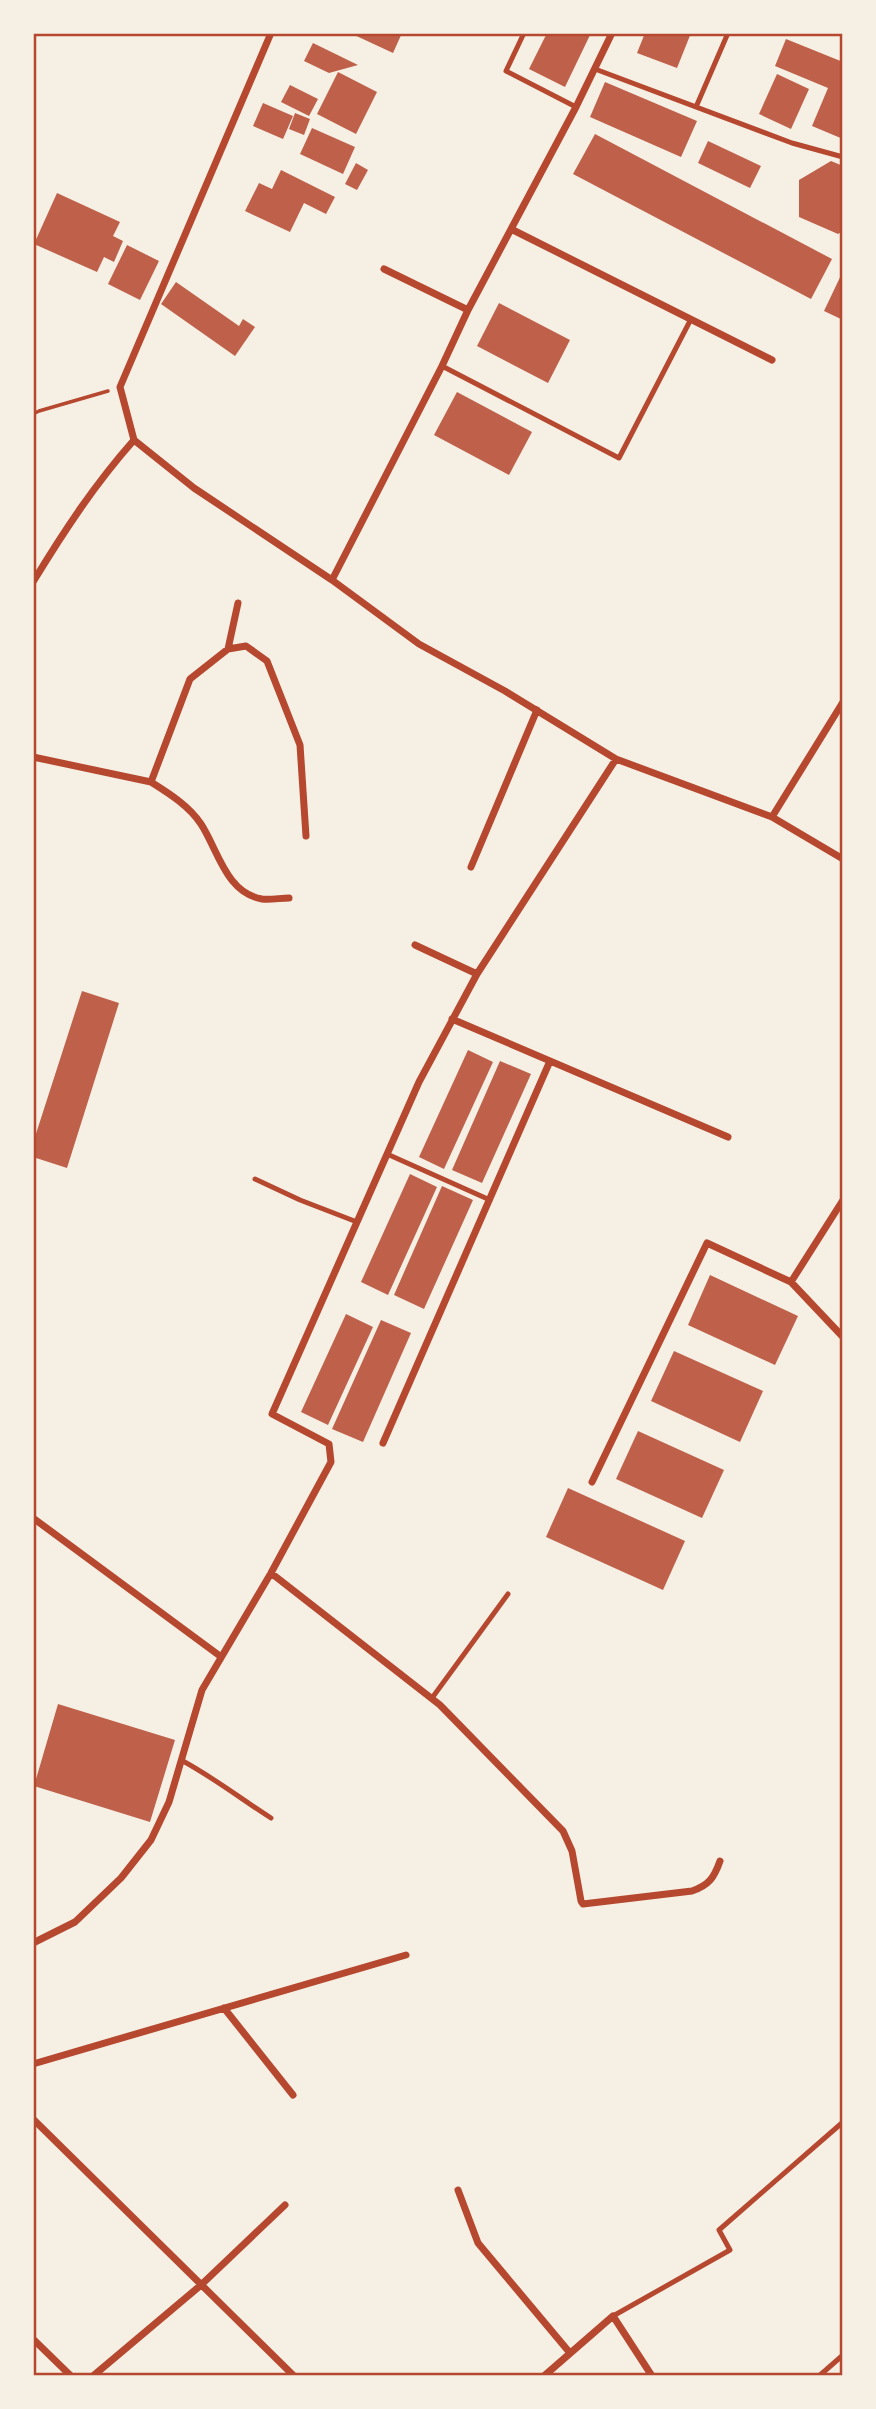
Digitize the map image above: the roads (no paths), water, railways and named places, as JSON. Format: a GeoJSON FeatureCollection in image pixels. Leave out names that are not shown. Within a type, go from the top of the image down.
{"type":"FeatureCollection","features":[{"type":"Feature","properties":{"kind":"street"},"geometry":{"type":"LineString","coordinates":[[271,33],[120,387],[134,439],[194,488],[332,580],[419,644],[537,710],[616,759],[772,817],[843,859]]}},
{"type":"Feature","properties":{"kind":"street"},"geometry":{"type":"LineString","coordinates":[[332,580],[612,33]]}},
{"type":"Feature","properties":{"kind":"street"},"geometry":{"type":"LineString","coordinates":[[511,229],[772,360]]}},
{"type":"Feature","properties":{"kind":"street"},"geometry":{"type":"LineString","coordinates":[[384,270],[468,310]]}},
{"type":"Feature","properties":{"kind":"street"},"geometry":{"type":"LineString","coordinates":[[33,582],[82,504],[104,473],[134,439]]}},
{"type":"Feature","properties":{"kind":"street"},"geometry":{"type":"LineString","coordinates":[[228,649],[238,603]]}},
{"type":"Feature","properties":{"kind":"street"},"geometry":{"type":"LineString","coordinates":[[151,782],[190,680],[228,649],[246,646],[267,661],[300,745],[306,836]]}},
{"type":"Feature","properties":{"kind":"street"},"geometry":{"type":"LineString","coordinates":[[772,817],[843,702]]}},
{"type":"Feature","properties":{"kind":"street"},"geometry":{"type":"LineString","coordinates":[[471,867],[537,710]]}},
{"type":"Feature","properties":{"kind":"street"},"geometry":{"type":"LineString","coordinates":[[33,757],[151,782],[177,798],[201,824],[231,880],[261,899],[289,898]]}},
{"type":"Feature","properties":{"kind":"street"},"geometry":{"type":"LineString","coordinates":[[33,1943],[75,1922],[129,1868],[151,1840],[169,1802],[202,1690],[271,1573],[331,1462],[328,1444],[272,1414],[419,1082],[452,1019],[477,974],[616,759]]}},
{"type":"Feature","properties":{"kind":"street"},"geometry":{"type":"LineString","coordinates":[[415,945],[477,974]]}},
{"type":"Feature","properties":{"kind":"street"},"geometry":{"type":"LineString","coordinates":[[452,1019],[728,1137]]}},
{"type":"Feature","properties":{"kind":"street"},"geometry":{"type":"LineString","coordinates":[[383,1443],[550,1062]]}},
{"type":"Feature","properties":{"kind":"street"},"geometry":{"type":"LineString","coordinates":[[791,1282],[843,1200]]}},
{"type":"Feature","properties":{"kind":"street"},"geometry":{"type":"LineString","coordinates":[[592,1482],[707,1243],[791,1282],[843,1337]]}},
{"type":"Feature","properties":{"kind":"street"},"geometry":{"type":"LineString","coordinates":[[33,1518],[220,1656]]}},
{"type":"Feature","properties":{"kind":"street"},"geometry":{"type":"LineString","coordinates":[[271,1573],[432,1698],[563,1831],[572,1851],[581,1901],[588,1905],[692,1891],[706,1886],[714,1878],[720,1861]]}},
{"type":"Feature","properties":{"kind":"street"},"geometry":{"type":"LineString","coordinates":[[33,2064],[406,1955]]}},
{"type":"Feature","properties":{"kind":"street"},"geometry":{"type":"LineString","coordinates":[[224,2008],[293,2095]]}},
{"type":"Feature","properties":{"kind":"street"},"geometry":{"type":"LineString","coordinates":[[33,2119],[293,2376]]}},
{"type":"Feature","properties":{"kind":"street"},"geometry":{"type":"LineString","coordinates":[[458,2190],[478,2243],[570,2353]]}},
{"type":"Feature","properties":{"kind":"street"},"geometry":{"type":"LineString","coordinates":[[93,2376],[201,2285],[285,2205]]}},
{"type":"Feature","properties":{"kind":"street"},"geometry":{"type":"LineString","coordinates":[[544,2376],[613,2316],[652,2376]]}},
{"type":"Feature","properties":{"kind":"street"},"geometry":{"type":"LineString","coordinates":[[33,2339],[71,2376]]}},
{"type":"Feature","properties":{"kind":"lane"},"geometry":{"type":"LineString","coordinates":[[524,33],[506,71],[576,107]]}},
{"type":"Feature","properties":{"kind":"lane"},"geometry":{"type":"LineString","coordinates":[[695,107],[728,33]]}},
{"type":"Feature","properties":{"kind":"lane"},"geometry":{"type":"LineString","coordinates":[[595,69],[792,143],[843,157]]}},
{"type":"Feature","properties":{"kind":"lane"},"geometry":{"type":"LineString","coordinates":[[442,366],[619,458],[691,319]]}},
{"type":"Feature","properties":{"kind":"lane"},"geometry":{"type":"LineString","coordinates":[[387,1154],[490,1200]]}},
{"type":"Feature","properties":{"kind":"lane"},"geometry":{"type":"LineString","coordinates":[[255,1180],[357,1222]]}},
{"type":"Feature","properties":{"kind":"lane"},"geometry":{"type":"LineString","coordinates":[[432,1698],[508,1594]]}},
{"type":"Feature","properties":{"kind":"lane"},"geometry":{"type":"LineString","coordinates":[[181,1760],[214,1777],[271,1818]]}},
{"type":"Feature","properties":{"kind":"lane"},"geometry":{"type":"LineString","coordinates":[[613,2316],[730,2250],[719,2230],[843,2122]]}},
{"type":"Feature","properties":{"kind":"lane"},"geometry":{"type":"LineString","coordinates":[[819,2376],[843,2355]]}}]}
